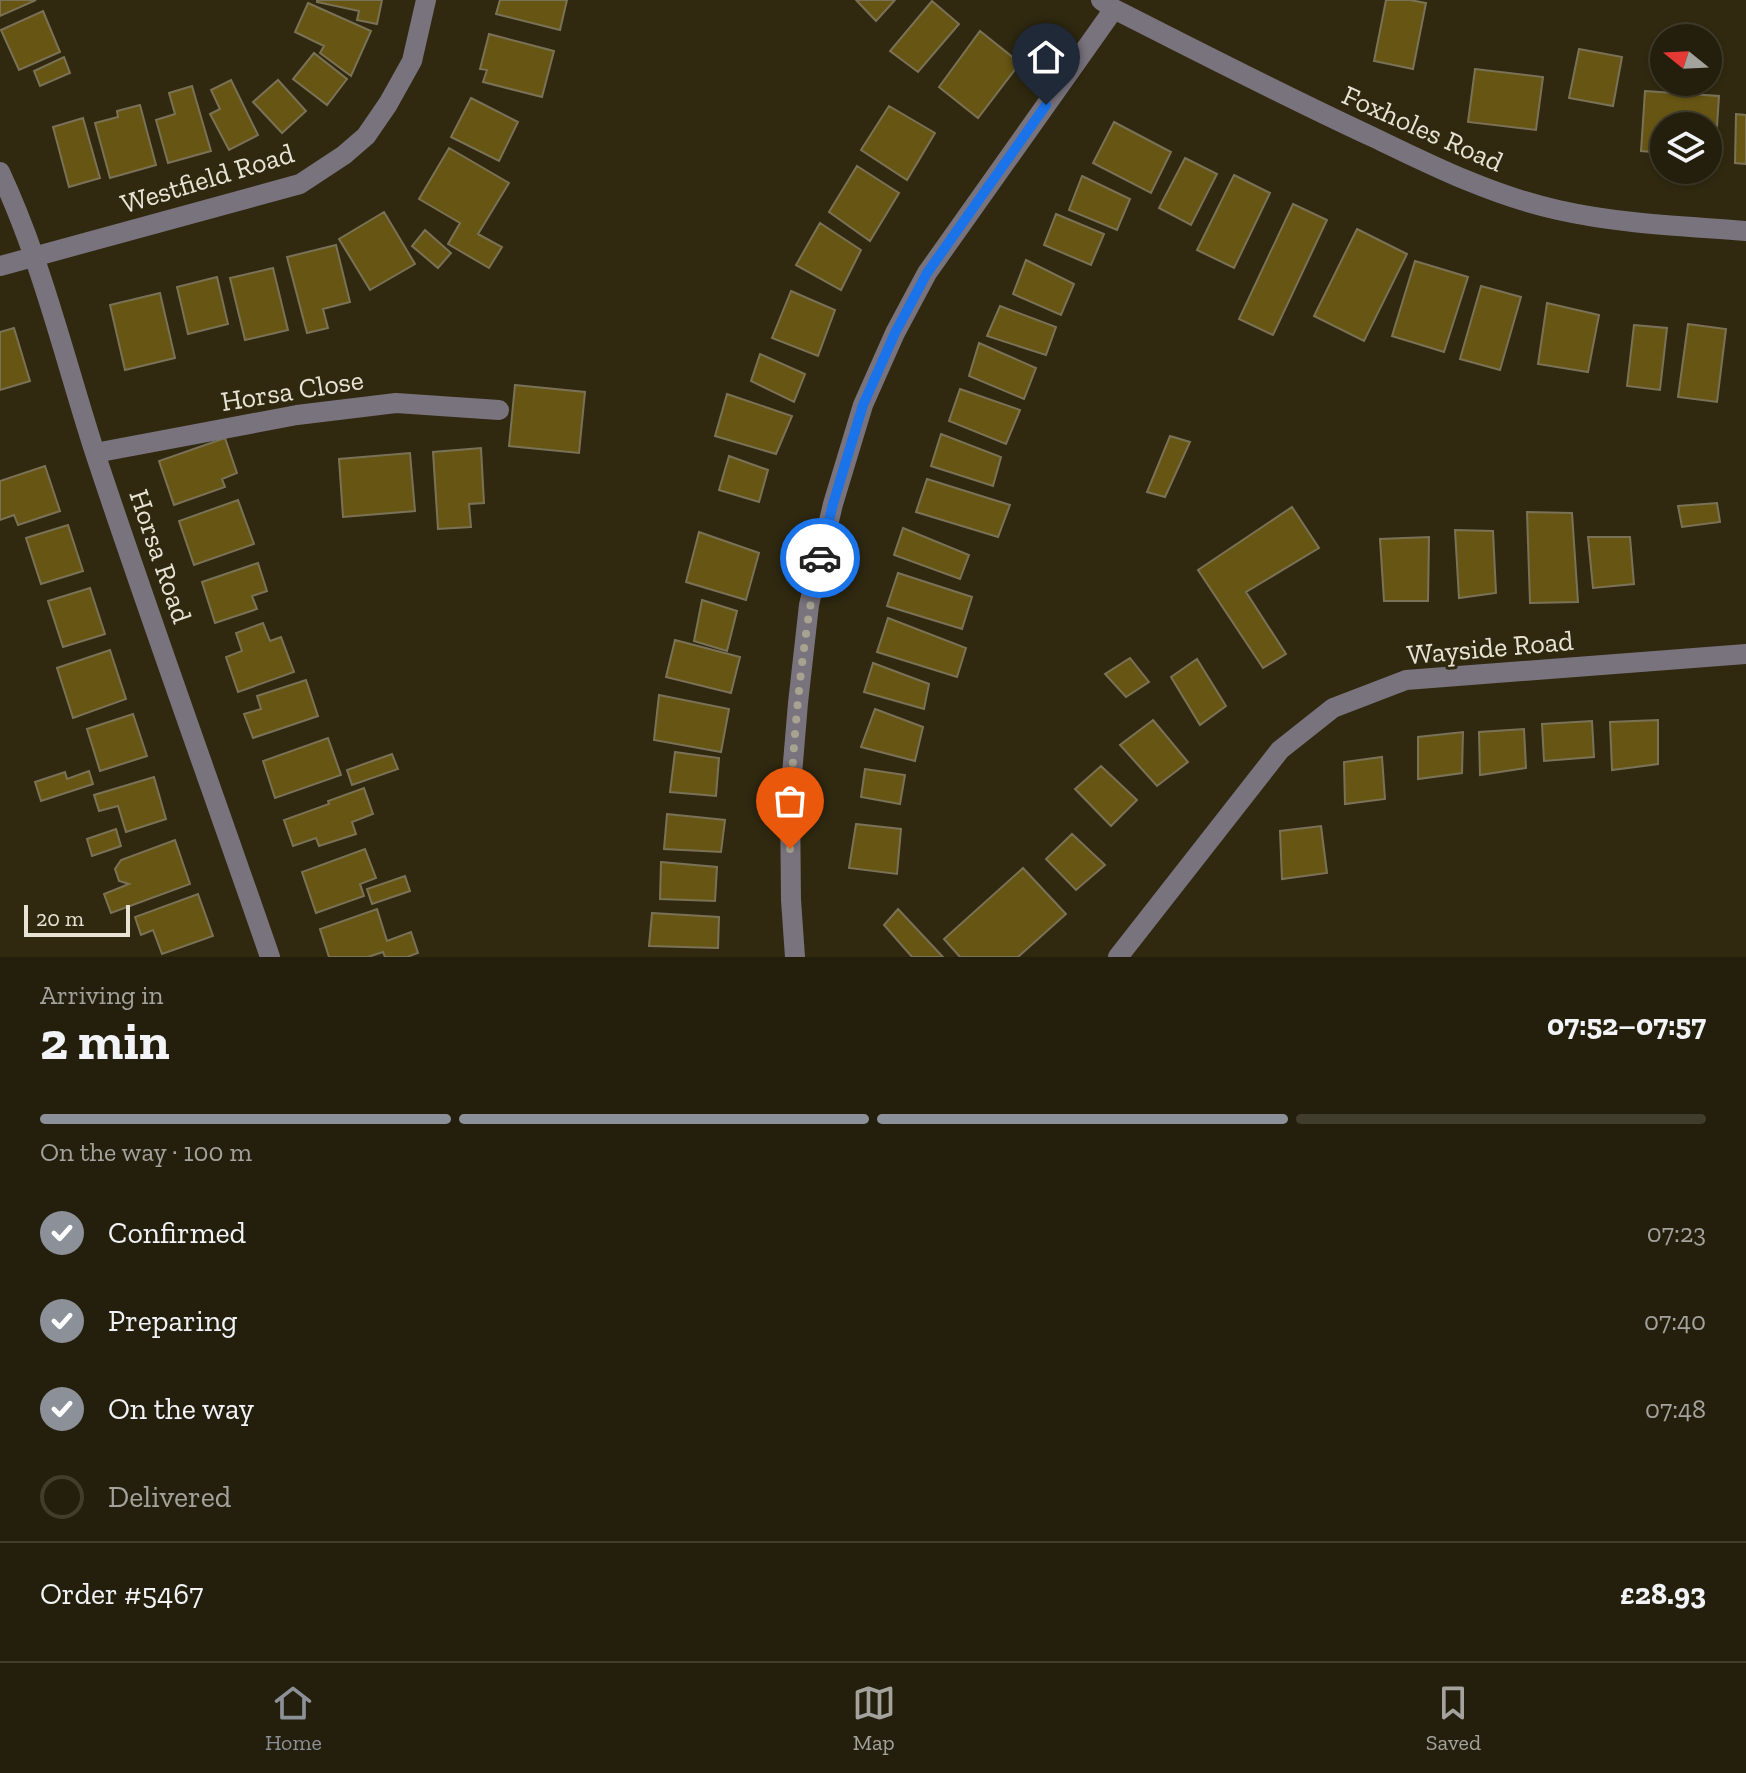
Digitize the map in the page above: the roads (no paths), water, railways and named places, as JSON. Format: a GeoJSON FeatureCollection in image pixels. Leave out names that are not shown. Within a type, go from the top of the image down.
{"type":"FeatureCollection","features":[{"type":"Feature","properties":{"kind":"street","name":"Westfield Road"},"geometry":{"type":"LineString","coordinates":[[0,266],[300,184],[344,155],[366,136],[388,104],[412,61],[426,0]]}},
{"type":"Feature","properties":{"kind":"street","name":"Foxholes Road"},"geometry":{"type":"LineString","coordinates":[[1108,4],[1319,112],[1436,168],[1495,192],[1556,210],[1618,222],[1746,231]]}},
{"type":"Feature","properties":{"kind":"street"},"geometry":{"type":"LineString","coordinates":[[795,957],[790,798],[809,605],[833,504],[863,405],[895,333],[927,273],[1108,4]]}},
{"type":"Feature","properties":{"kind":"street","name":"Horsa Road"},"geometry":{"type":"LineString","coordinates":[[0,172],[14,201],[33,256],[95,453],[270,957]]}},
{"type":"Feature","properties":{"kind":"street","name":"Horsa Close"},"geometry":{"type":"LineString","coordinates":[[95,453],[297,415],[396,403],[499,410]]}},
{"type":"Feature","properties":{"kind":"street","name":"Wayside Road"},"geometry":{"type":"LineString","coordinates":[[1118,957],[1280,750],[1333,708],[1406,680],[1746,654]]}}]}
